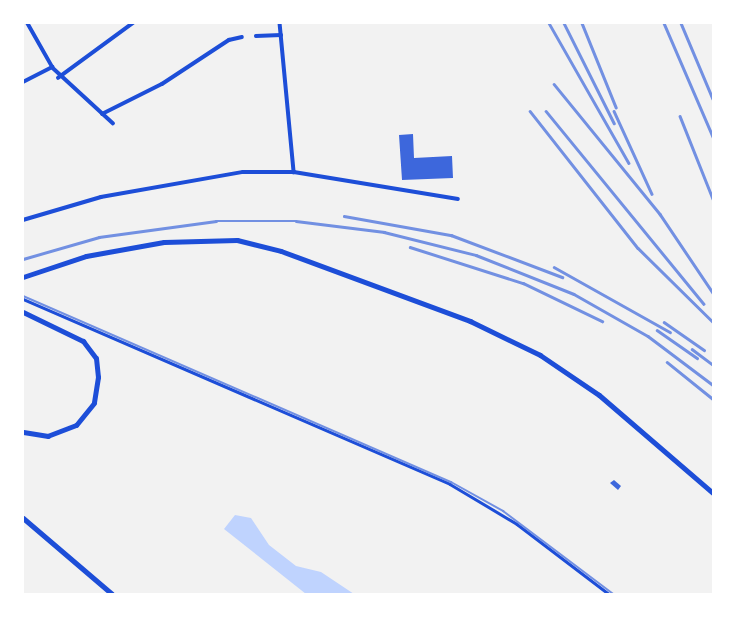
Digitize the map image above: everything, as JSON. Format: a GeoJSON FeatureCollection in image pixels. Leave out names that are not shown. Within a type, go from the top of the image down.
{"type":"FeatureCollection","features":[{"type":"Feature","properties":{"kind":"street"},"geometry":{"type":"LineString","coordinates":[[27,23],[58,78],[113,123]]}},
{"type":"Feature","properties":{"kind":"street"},"geometry":{"type":"LineString","coordinates":[[58,78],[133,23]]}},
{"type":"Feature","properties":{"kind":"street"},"geometry":{"type":"LineString","coordinates":[[280,23],[294,172]]}},
{"type":"Feature","properties":{"kind":"street"},"geometry":{"type":"LineString","coordinates":[[256,36],[281,35]]}},
{"type":"Feature","properties":{"kind":"street"},"geometry":{"type":"LineString","coordinates":[[102,114],[162,83],[229,40],[242,37]]}},
{"type":"Feature","properties":{"kind":"street"},"geometry":{"type":"LineString","coordinates":[[23,82],[52,67]]}},
{"type":"Feature","properties":{"kind":"street"},"geometry":{"type":"LineString","coordinates":[[23,220],[189,179],[294,172],[458,199]]}},
{"type":"Feature","properties":{"kind":"street"},"geometry":{"type":"LineString","coordinates":[[23,277],[86,256],[177,240],[237,240],[281,250],[470,321],[540,355],[599,395],[713,493]]}},
{"type":"Feature","properties":{"kind":"street"},"geometry":{"type":"LineString","coordinates":[[23,299],[450,484],[517,524],[609,594]]}},
{"type":"Feature","properties":{"kind":"street"},"geometry":{"type":"LineString","coordinates":[[23,312],[83,341],[96,358],[98,377],[94,402],[76,425],[48,436],[23,432]]}},
{"type":"Feature","properties":{"kind":"street"},"geometry":{"type":"LineString","coordinates":[[23,518],[112,594]]}},
{"type":"Feature","properties":{"kind":"water"},"geometry":{"type":"Polygon","coordinates":[[[235,515],[251,518],[269,545],[296,566],[321,572],[354,594],[306,594],[224,529],[235,515]]]}},
{"type":"Feature","properties":{"kind":"building"},"geometry":{"type":"Polygon","coordinates":[[[413,134],[414,158],[452,156],[453,178],[402,180],[399,135],[413,134]]]}},
{"type":"Feature","properties":{"kind":"building"},"geometry":{"type":"Polygon","coordinates":[[[614,480],[621,486],[618,490],[610,483],[614,480]]]}},
{"type":"Feature","properties":{"kind":"tram line"},"geometry":{"type":"LineString","coordinates":[[23,296],[451,482],[503,511],[613,594]]}},
{"type":"Feature","properties":{"kind":"railway"},"geometry":{"type":"LineString","coordinates":[[549,23],[629,163]]}},
{"type":"Feature","properties":{"kind":"railway"},"geometry":{"type":"LineString","coordinates":[[564,23],[614,123]]}},
{"type":"Feature","properties":{"kind":"railway"},"geometry":{"type":"LineString","coordinates":[[582,23],[616,107]]}},
{"type":"Feature","properties":{"kind":"railway"},"geometry":{"type":"LineString","coordinates":[[664,23],[713,137]]}},
{"type":"Feature","properties":{"kind":"railway"},"geometry":{"type":"LineString","coordinates":[[681,23],[713,99]]}},
{"type":"Feature","properties":{"kind":"railway"},"geometry":{"type":"LineString","coordinates":[[554,84],[660,214],[713,293]]}},
{"type":"Feature","properties":{"kind":"railway"},"geometry":{"type":"LineString","coordinates":[[530,111],[638,248],[713,322]]}},
{"type":"Feature","properties":{"kind":"railway"},"geometry":{"type":"LineString","coordinates":[[546,111],[704,304]]}},
{"type":"Feature","properties":{"kind":"railway"},"geometry":{"type":"LineString","coordinates":[[614,111],[652,194]]}},
{"type":"Feature","properties":{"kind":"railway"},"geometry":{"type":"LineString","coordinates":[[680,116],[713,199]]}},
{"type":"Feature","properties":{"kind":"railway"},"geometry":{"type":"LineString","coordinates":[[344,216],[451,235],[562,277]]}},
{"type":"Feature","properties":{"kind":"railway"},"geometry":{"type":"LineString","coordinates":[[23,259],[99,237],[216,221],[296,221],[384,232],[476,255],[574,294],[648,336],[713,385]]}},
{"type":"Feature","properties":{"kind":"railway"},"geometry":{"type":"LineString","coordinates":[[410,247],[523,283],[602,321]]}},
{"type":"Feature","properties":{"kind":"railway"},"geometry":{"type":"LineString","coordinates":[[554,267],[670,332]]}},
{"type":"Feature","properties":{"kind":"railway"},"geometry":{"type":"LineString","coordinates":[[664,322],[704,350]]}},
{"type":"Feature","properties":{"kind":"railway"},"geometry":{"type":"LineString","coordinates":[[657,330],[697,358]]}},
{"type":"Feature","properties":{"kind":"railway"},"geometry":{"type":"LineString","coordinates":[[692,349],[713,365]]}},
{"type":"Feature","properties":{"kind":"railway"},"geometry":{"type":"LineString","coordinates":[[667,362],[713,399]]}}]}
